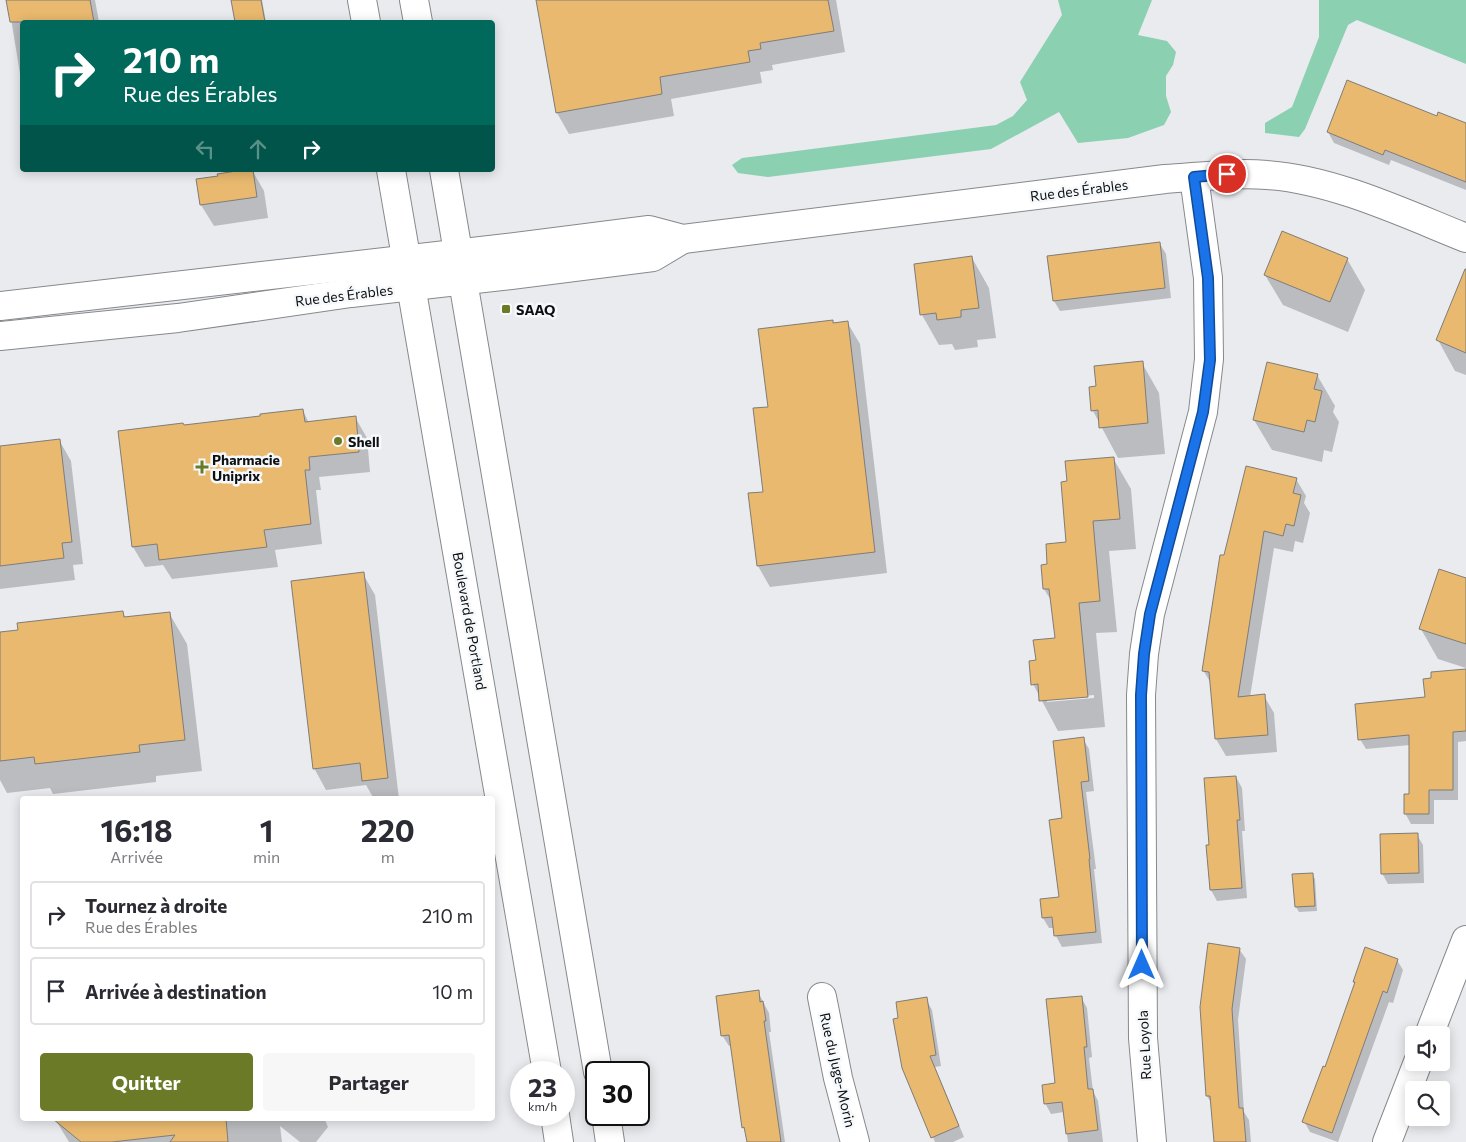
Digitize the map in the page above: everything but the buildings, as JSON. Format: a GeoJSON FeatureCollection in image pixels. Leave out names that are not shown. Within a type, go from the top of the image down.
{"type":"FeatureCollection","features":[{"type":"Feature","properties":{"kind":"street"},"geometry":{"type":"LineString","coordinates":[[362,0],[366,20]]}},
{"type":"Feature","properties":{"kind":"street"},"geometry":{"type":"LineString","coordinates":[[414,0],[418,20]]}},
{"type":"Feature","properties":{"kind":"street","name":"Boulevard de Portland"},"geometry":{"type":"LineString","coordinates":[[391,172],[545,1061]]}},
{"type":"Feature","properties":{"kind":"street"},"geometry":{"type":"LineString","coordinates":[[444,172],[596,1061]]}},
{"type":"Feature","properties":{"kind":"street","name":"Rue des Érables"},"geometry":{"type":"LineString","coordinates":[[0,306],[458,254],[649,230],[683,239],[1227,174],[1269,175],[1307,181],[1344,191],[1466,238]]}},
{"type":"Feature","properties":{"kind":"street","name":"Rue Loyola"},"geometry":{"type":"LineString","coordinates":[[1152,1142],[1143,1038],[1141,695],[1144,654],[1150,614],[1203,412],[1210,360],[1208,278],[1194,177]]}},
{"type":"Feature","properties":{"kind":"street","name":"Rue des Érables"},"geometry":{"type":"LineString","coordinates":[[0,336],[178,318],[351,293],[653,258],[683,239]]}},
{"type":"Feature","properties":{"kind":"street"},"geometry":{"type":"LineString","coordinates":[[1433,1026],[1466,940]]}},
{"type":"Feature","properties":{"kind":"street","name":"Rue du Juge-Morin"},"geometry":{"type":"LineString","coordinates":[[822,997],[838,1078],[855,1142]]}},
{"type":"Feature","properties":{"kind":"street"},"geometry":{"type":"LineString","coordinates":[[1388,1142],[1415,1071]]}},
{"type":"Feature","properties":{"kind":"street"},"geometry":{"type":"LineString","coordinates":[[557,1126],[559,1142]]}},
{"type":"Feature","properties":{"kind":"street"},"geometry":{"type":"LineString","coordinates":[[608,1126],[610,1142]]}},
{"type":"Feature","properties":{"kind":"green space"},"geometry":{"type":"Polygon","coordinates":[[[1058,0],[1152,0],[1138,35],[1167,41],[1176,52],[1173,65],[1166,76],[1166,96],[1171,112],[1164,125],[1128,138],[1078,143],[1059,112],[991,149],[768,177],[738,173],[732,165],[742,158],[996,125],[1013,116],[1027,100],[1020,82],[1062,15],[1058,0]]]}},
{"type":"Feature","properties":{"kind":"green space"},"geometry":{"type":"Polygon","coordinates":[[[1319,0],[1466,0],[1466,64],[1357,20],[1348,25],[1305,129],[1299,137],[1265,133],[1265,123],[1292,107],[1319,37],[1319,0]]]}},
{"type":"Feature","properties":{"kind":"place","name":"SAAQ"},"geometry":{"type":"Point","coordinates":[506,309]}},
{"type":"Feature","properties":{"kind":"place","name":"Shell"},"geometry":{"type":"Point","coordinates":[338,441]}},
{"type":"Feature","properties":{"kind":"place","name":"Pharmacie Uniprix"},"geometry":{"type":"Point","coordinates":[202,467]}},
{"type":"Feature","properties":{"kind":"route"},"geometry":{"type":"LineString","coordinates":[[1142,965],[1141,695],[1144,654],[1150,614],[1203,412],[1210,360],[1208,278],[1194,177],[1227,174]]}}]}
